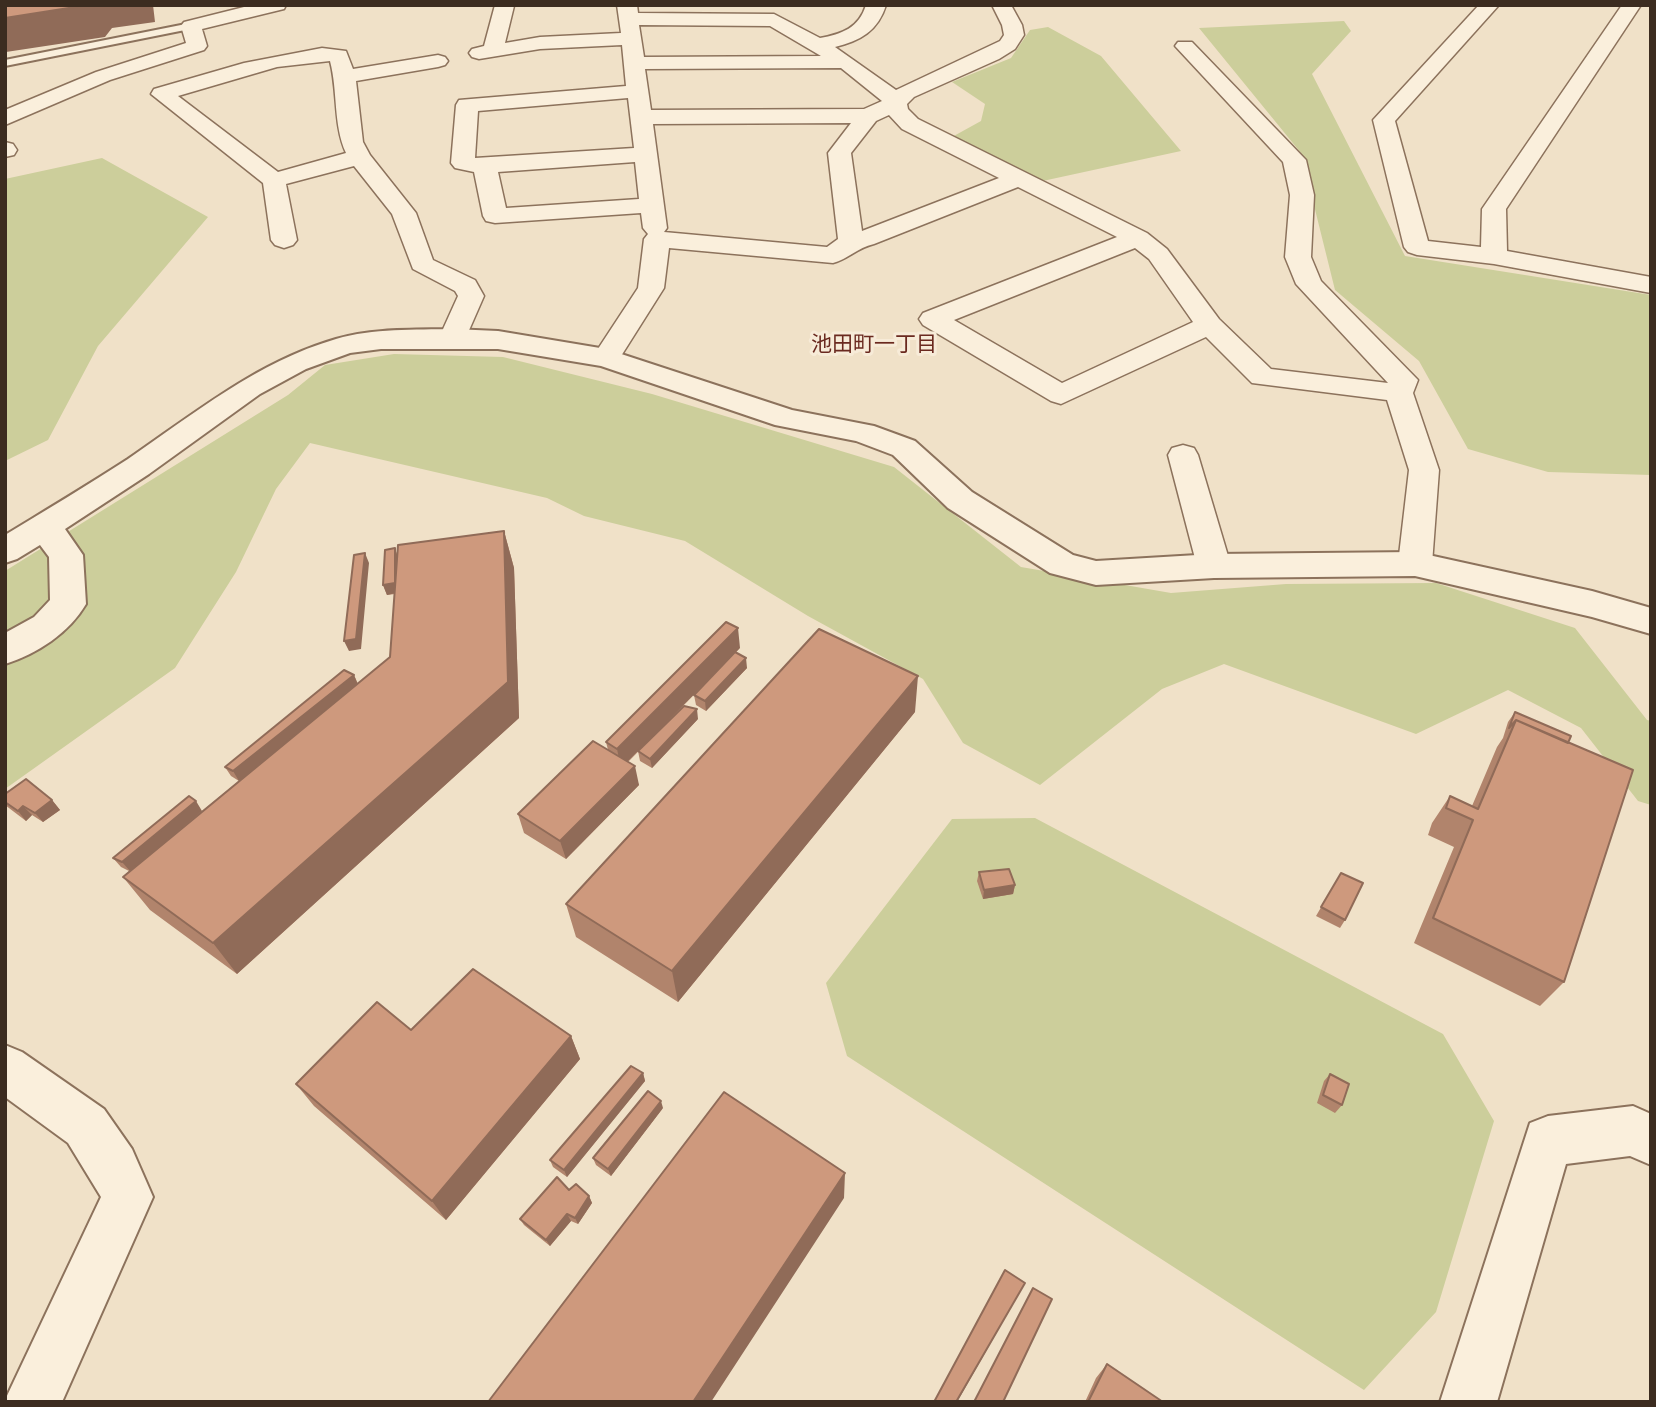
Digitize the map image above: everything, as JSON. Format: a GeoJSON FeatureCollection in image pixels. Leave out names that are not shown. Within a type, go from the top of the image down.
{"type":"FeatureCollection","features":[{"type":"Feature","properties":{"kind":"street"},"geometry":{"type":"LineString","coordinates":[[5,118],[103,76],[197,46],[191,26],[277,5]]}},
{"type":"Feature","properties":{"kind":"street"},"geometry":{"type":"LineString","coordinates":[[817,45],[843,40],[866,28],[874,18],[876,5]]}},
{"type":"Feature","properties":{"kind":"street"},"geometry":{"type":"LineString","coordinates":[[641,117],[868,116],[896,103],[906,92],[973,65],[1008,45],[1014,36],[1012,25],[1001,5]]}},
{"type":"Feature","properties":{"kind":"street"},"geometry":{"type":"LineString","coordinates":[[1490,5],[1384,120],[1417,247],[1494,257],[1651,285]]}},
{"type":"Feature","properties":{"kind":"street"},"geometry":{"type":"LineString","coordinates":[[1494,257],[1494,209],[1632,5]]}},
{"type":"Feature","properties":{"kind":"street"},"geometry":{"type":"LineString","coordinates":[[1638,5],[1651,8]]}},
{"type":"Feature","properties":{"kind":"street"},"geometry":{"type":"LineString","coordinates":[[504,6],[486,52],[540,43],[629,21],[774,20],[846,62],[896,103],[897,111],[911,124],[1138,238],[1158,254],[1209,325],[1262,377],[1399,393]]}},
{"type":"Feature","properties":{"kind":"street"},"geometry":{"type":"LineString","coordinates":[[606,358],[651,288],[657,239],[629,21]]}},
{"type":"Feature","properties":{"kind":"street"},"geometry":{"type":"LineString","coordinates":[[1185,46],[1294,160],[1302,195],[1298,257],[1309,284],[1404,380],[1399,393],[1424,470],[1415,564]]}},
{"type":"Feature","properties":{"kind":"street"},"geometry":{"type":"LineString","coordinates":[[284,240],[274,180],[162,94],[286,59],[330,53],[338,55],[345,77],[352,142],[359,157],[404,213],[422,264],[466,286],[471,296],[453,338]]}},
{"type":"Feature","properties":{"kind":"street"},"geometry":{"type":"LineString","coordinates":[[345,77],[438,61]]}},
{"type":"Feature","properties":{"kind":"street"},"geometry":{"type":"LineString","coordinates":[[635,63],[846,62]]}},
{"type":"Feature","properties":{"kind":"street"},"geometry":{"type":"LineString","coordinates":[[638,91],[467,105],[463,163],[485,166],[646,154]]}},
{"type":"Feature","properties":{"kind":"street"},"geometry":{"type":"LineString","coordinates":[[851,241],[839,153],[868,116]]}},
{"type":"Feature","properties":{"kind":"street"},"geometry":{"type":"LineString","coordinates":[[274,180],[359,157]]}},
{"type":"Feature","properties":{"kind":"street"},"geometry":{"type":"LineString","coordinates":[[485,166],[495,216],[653,205]]}},
{"type":"Feature","properties":{"kind":"street"},"geometry":{"type":"LineString","coordinates":[[657,239],[833,255],[851,241],[865,239],[1020,178]]}},
{"type":"Feature","properties":{"kind":"street"},"geometry":{"type":"LineString","coordinates":[[1138,238],[933,319],[1061,396],[1209,325]]}},
{"type":"Feature","properties":{"kind":"street"},"geometry":{"type":"LineString","coordinates":[[5,551],[138,467],[248,388],[296,363],[345,345],[381,340],[453,338],[498,340],[606,358],[786,418],[863,433],[904,448],[960,500],[1062,564],[1096,573],[1214,566],[1415,564],[1592,604],[1651,621]]}},
{"type":"Feature","properties":{"kind":"street"},"geometry":{"type":"LineString","coordinates":[[1182,455],[1214,566]]}},
{"type":"Feature","properties":{"kind":"street"},"geometry":{"type":"LineString","coordinates":[[5,650],[47,626],[68,604],[66,555],[45,527]]}},
{"type":"Feature","properties":{"kind":"street"},"geometry":{"type":"LineString","coordinates":[[5,1068],[86,1126],[114,1167],[127,1197],[102,1259],[62,1334],[33,1402]]}},
{"type":"Feature","properties":{"kind":"street"},"geometry":{"type":"LineString","coordinates":[[1468,1402],[1548,1141],[1633,1131],[1651,1140]]}},
{"type":"Feature","properties":{"kind":"lane"},"geometry":{"type":"LineString","coordinates":[[5,63],[191,26]]}},
{"type":"Feature","properties":{"kind":"green space"},"geometry":{"type":"Polygon","coordinates":[[[1344,21],[1351,31],[1312,74],[1405,256],[1651,295],[1651,475],[1548,472],[1468,449],[1419,361],[1335,290],[1301,153],[1199,28],[1344,21]]]}},
{"type":"Feature","properties":{"kind":"green space"},"geometry":{"type":"Polygon","coordinates":[[[1048,27],[1101,56],[1181,151],[1038,182],[952,137],[981,121],[985,104],[952,82],[1011,58],[1030,30],[1048,27]]]}},
{"type":"Feature","properties":{"kind":"green space"},"geometry":{"type":"Polygon","coordinates":[[[102,158],[208,217],[98,346],[48,440],[5,461],[5,179],[102,158]]]}},
{"type":"Feature","properties":{"kind":"green space"},"geometry":{"type":"Polygon","coordinates":[[[394,354],[503,357],[652,394],[894,467],[1021,567],[1171,593],[1286,584],[1436,583],[1575,628],[1647,720],[1651,721],[1651,805],[1638,801],[1581,728],[1508,690],[1416,734],[1224,664],[1162,689],[1040,785],[963,743],[923,679],[808,616],[685,541],[584,516],[547,498],[310,443],[276,489],[236,572],[175,668],[5,789],[5,571],[288,395],[325,365],[394,354]]]}},
{"type":"Feature","properties":{"kind":"green space"},"geometry":{"type":"Polygon","coordinates":[[[1035,818],[1443,1034],[1494,1121],[1436,1312],[1364,1390],[847,1056],[826,983],[952,819],[1035,818]]]}},
{"type":"Feature","properties":{"kind":"building"},"geometry":{"type":"Polygon","coordinates":[[[5,5],[88,5],[5,18],[5,5]]]}},
{"type":"Feature","properties":{"kind":"building"},"geometry":{"type":"Polygon","coordinates":[[[504,531],[508,682],[213,943],[123,877],[390,657],[398,545],[504,531]]]}},
{"type":"Feature","properties":{"kind":"building"},"geometry":{"type":"Polygon","coordinates":[[[395,548],[395,583],[383,585],[385,550],[395,548]]]}},
{"type":"Feature","properties":{"kind":"building"},"geometry":{"type":"Polygon","coordinates":[[[365,553],[356,639],[344,641],[354,555],[365,553]]]}},
{"type":"Feature","properties":{"kind":"building"},"geometry":{"type":"Polygon","coordinates":[[[726,622],[738,628],[617,749],[606,742],[726,622]]]}},
{"type":"Feature","properties":{"kind":"building"},"geometry":{"type":"Polygon","coordinates":[[[819,629],[918,676],[672,971],[566,904],[819,629]]]}},
{"type":"Feature","properties":{"kind":"building"},"geometry":{"type":"Polygon","coordinates":[[[735,652],[746,658],[705,701],[694,695],[735,652]]]}},
{"type":"Feature","properties":{"kind":"building"},"geometry":{"type":"Polygon","coordinates":[[[344,670],[354,675],[233,771],[225,767],[344,670]]]}},
{"type":"Feature","properties":{"kind":"building"},"geometry":{"type":"Polygon","coordinates":[[[684,706],[697,709],[650,759],[638,751],[684,706]]]}},
{"type":"Feature","properties":{"kind":"building"},"geometry":{"type":"Polygon","coordinates":[[[1515,712],[1571,736],[1568,743],[1516,720],[1509,728],[1515,712]]]}},
{"type":"Feature","properties":{"kind":"building"},"geometry":{"type":"Polygon","coordinates":[[[1516,720],[1633,770],[1564,982],[1433,918],[1473,820],[1446,808],[1450,796],[1478,809],[1516,720]]]}},
{"type":"Feature","properties":{"kind":"building"},"geometry":{"type":"Polygon","coordinates":[[[593,741],[635,766],[560,841],[518,814],[593,741]]]}},
{"type":"Feature","properties":{"kind":"building"},"geometry":{"type":"Polygon","coordinates":[[[26,779],[52,800],[35,813],[23,806],[18,811],[5,802],[5,794],[26,779]]]}},
{"type":"Feature","properties":{"kind":"building"},"geometry":{"type":"Polygon","coordinates":[[[189,796],[196,801],[122,862],[113,858],[189,796]]]}},
{"type":"Feature","properties":{"kind":"building"},"geometry":{"type":"Polygon","coordinates":[[[1009,869],[1015,885],[984,890],[979,872],[1009,869]]]}},
{"type":"Feature","properties":{"kind":"building"},"geometry":{"type":"Polygon","coordinates":[[[1341,873],[1363,883],[1345,920],[1321,907],[1341,873]]]}},
{"type":"Feature","properties":{"kind":"building"},"geometry":{"type":"Polygon","coordinates":[[[473,969],[571,1036],[432,1201],[296,1084],[377,1002],[411,1030],[473,969]]]}},
{"type":"Feature","properties":{"kind":"building"},"geometry":{"type":"Polygon","coordinates":[[[631,1066],[643,1073],[564,1170],[550,1160],[631,1066]]]}},
{"type":"Feature","properties":{"kind":"building"},"geometry":{"type":"Polygon","coordinates":[[[1330,1074],[1349,1084],[1342,1105],[1323,1095],[1330,1074]]]}},
{"type":"Feature","properties":{"kind":"building"},"geometry":{"type":"Polygon","coordinates":[[[648,1091],[661,1101],[608,1169],[593,1158],[648,1091]]]}},
{"type":"Feature","properties":{"kind":"building"},"geometry":{"type":"Polygon","coordinates":[[[724,1092],[845,1173],[693,1402],[488,1402],[724,1092]]]}},
{"type":"Feature","properties":{"kind":"building"},"geometry":{"type":"Polygon","coordinates":[[[557,1177],[569,1190],[576,1184],[589,1196],[575,1218],[567,1214],[546,1240],[520,1219],[557,1177]]]}},
{"type":"Feature","properties":{"kind":"building"},"geometry":{"type":"Polygon","coordinates":[[[1005,1270],[1025,1283],[956,1402],[934,1402],[1005,1270]]]}},
{"type":"Feature","properties":{"kind":"building"},"geometry":{"type":"Polygon","coordinates":[[[1033,1288],[1052,1299],[1003,1402],[974,1402],[1033,1288]]]}},
{"type":"Feature","properties":{"kind":"building"},"geometry":{"type":"Polygon","coordinates":[[[1107,1364],[1163,1402],[1088,1402],[1107,1364]]]}},
{"type":"Feature","properties":{"kind":"district","name":"池田町一丁目"},"geometry":{"type":"Point","coordinates":[874,345]}}]}
